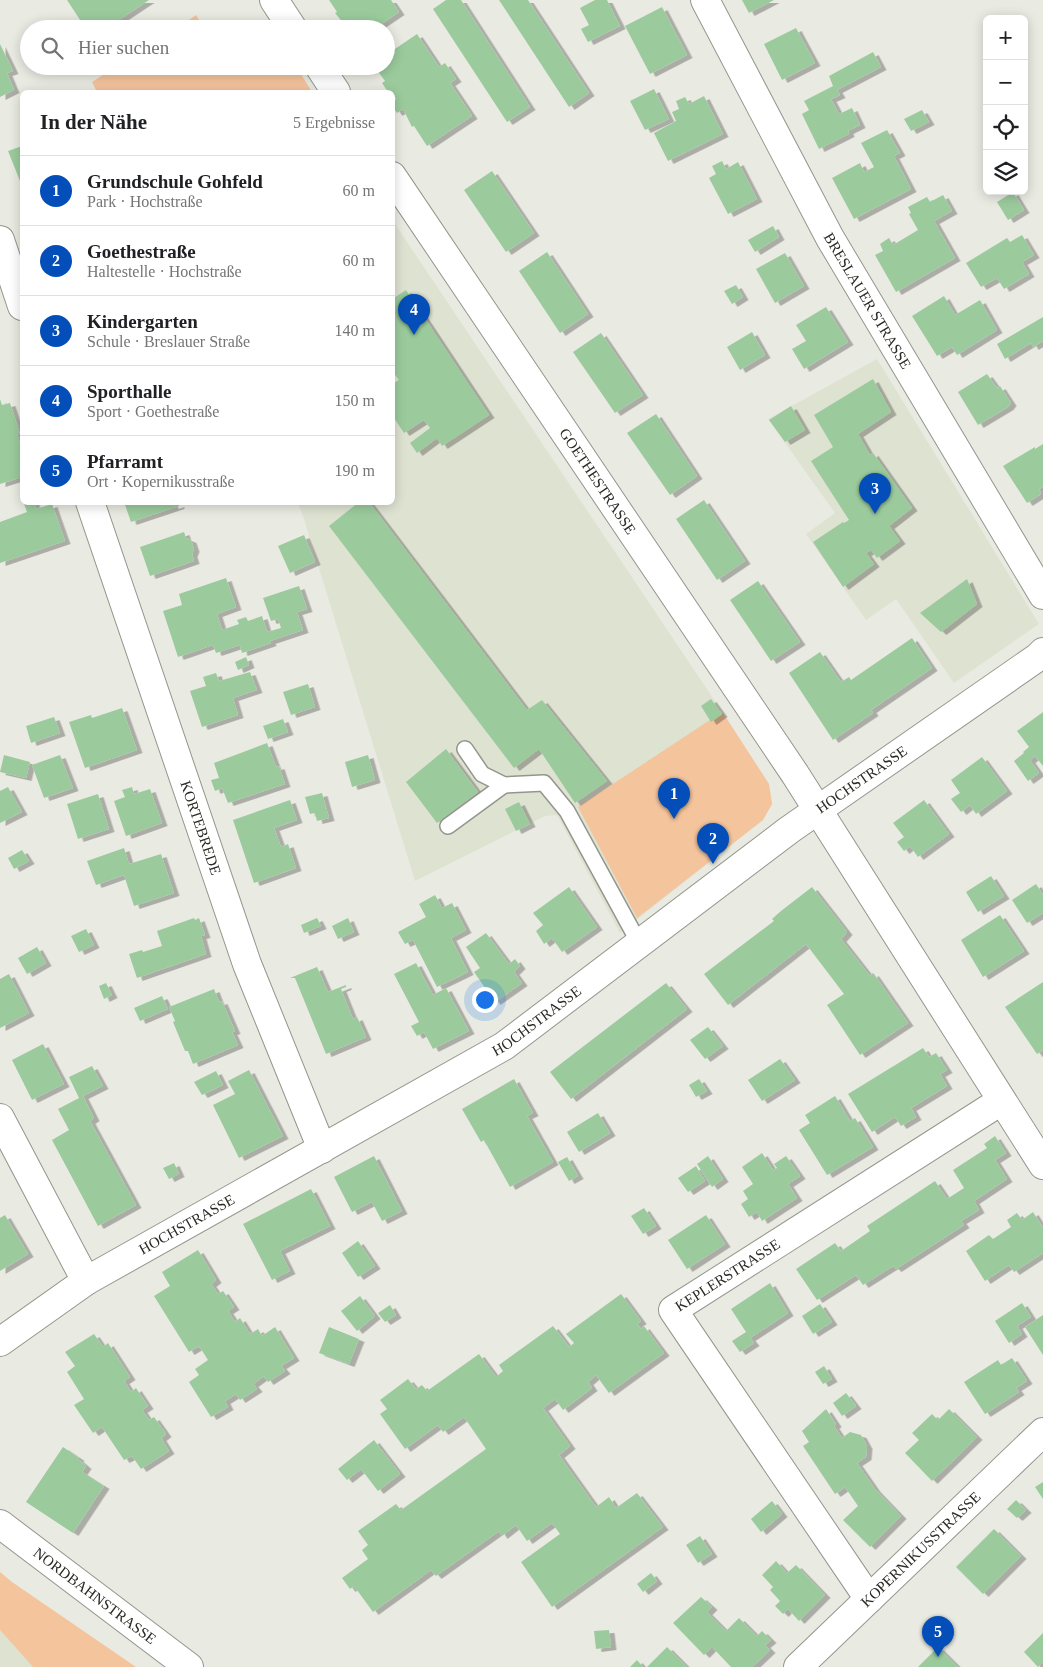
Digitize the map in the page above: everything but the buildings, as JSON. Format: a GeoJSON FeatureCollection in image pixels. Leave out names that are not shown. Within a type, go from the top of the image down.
{"type":"FeatureCollection","features":[{"type":"Feature","properties":{"kind":"street"},"geometry":{"type":"LineString","coordinates":[[274,0],[287,20]]}},
{"type":"Feature","properties":{"kind":"street","name":"BRESLAUER STRASSE"},"geometry":{"type":"LineString","coordinates":[[705,0],[830,238],[1043,595]]}},
{"type":"Feature","properties":{"kind":"street"},"geometry":{"type":"LineString","coordinates":[[324,75],[335,90]]}},
{"type":"Feature","properties":{"kind":"street","name":"GOETHESTRASSE"},"geometry":{"type":"LineString","coordinates":[[395,180],[795,774],[1043,1165]]}},
{"type":"Feature","properties":{"kind":"street"},"geometry":{"type":"LineString","coordinates":[[0,240],[20,300]]}},
{"type":"Feature","properties":{"kind":"street","name":"KORTEBREDE"},"geometry":{"type":"LineString","coordinates":[[91,505],[247,964],[322,1149]]}},
{"type":"Feature","properties":{"kind":"street","name":"HOCHSTRASSE"},"geometry":{"type":"LineString","coordinates":[[0,1342],[86,1281],[504,1046],[817,810],[1043,652]]}},
{"type":"Feature","properties":{"kind":"street","name":"KEPLERSTRASSE"},"geometry":{"type":"LineString","coordinates":[[869,1599],[673,1310],[1001,1101]]}},
{"type":"Feature","properties":{"kind":"street"},"geometry":{"type":"LineString","coordinates":[[0,1118],[86,1281]]}},
{"type":"Feature","properties":{"kind":"street","name":"KOPERNIKUSSTRASSE"},"geometry":{"type":"LineString","coordinates":[[798,1667],[1043,1432]]}},
{"type":"Feature","properties":{"kind":"street","name":"NORDBAHNSTRASSE"},"geometry":{"type":"LineString","coordinates":[[0,1524],[189,1667]]}},
{"type":"Feature","properties":{"kind":"lane"},"geometry":{"type":"LineString","coordinates":[[465,748],[482,774],[504,785],[544,783],[567,811],[639,944]]}},
{"type":"Feature","properties":{"kind":"lane"},"geometry":{"type":"LineString","coordinates":[[448,826],[504,785]]}},
{"type":"Feature","properties":{"kind":"shaded area"},"geometry":{"type":"Polygon","coordinates":[[[196,15],[199,20],[189,20],[196,15]]]}},
{"type":"Feature","properties":{"kind":"shaded area"},"geometry":{"type":"Polygon","coordinates":[[[103,75],[302,75],[311,90],[96,90],[92,82],[103,75]]]}},
{"type":"Feature","properties":{"kind":"shaded area"},"geometry":{"type":"Polygon","coordinates":[[[395,224],[769,784],[772,804],[763,820],[620,933],[557,815],[545,816],[415,881],[299,505],[395,505],[395,224]]]}},
{"type":"Feature","properties":{"kind":"shaded area"},"geometry":{"type":"Polygon","coordinates":[[[877,359],[1039,624],[954,683],[896,599],[866,620],[806,534],[835,513],[768,419],[877,359]]]}},
{"type":"Feature","properties":{"kind":"shaded area"},"geometry":{"type":"Polygon","coordinates":[[[723,713],[769,784],[772,804],[763,820],[637,918],[578,807],[723,713]]]}},
{"type":"Feature","properties":{"kind":"shaded area"},"geometry":{"type":"Polygon","coordinates":[[[0,1572],[136,1667],[33,1667],[0,1630],[0,1572]]]}},
{"type":"Feature","properties":{"kind":"shaded area"},"geometry":{"type":"Polygon","coordinates":[[[0,1630],[33,1667],[0,1667],[0,1630]]]}},
{"type":"Feature","properties":{"kind":"place","name":"Sporthalle"},"geometry":{"type":"Point","coordinates":[414,335]}},
{"type":"Feature","properties":{"kind":"place","name":"Kindergarten"},"geometry":{"type":"Point","coordinates":[875,514]}},
{"type":"Feature","properties":{"kind":"place","name":"Grundschule Gohfeld"},"geometry":{"type":"Point","coordinates":[674,819]}},
{"type":"Feature","properties":{"kind":"place","name":"Goethestraße"},"geometry":{"type":"Point","coordinates":[713,864]}},
{"type":"Feature","properties":{"kind":"place","name":"Pfarramt"},"geometry":{"type":"Point","coordinates":[938,1657]}}]}
